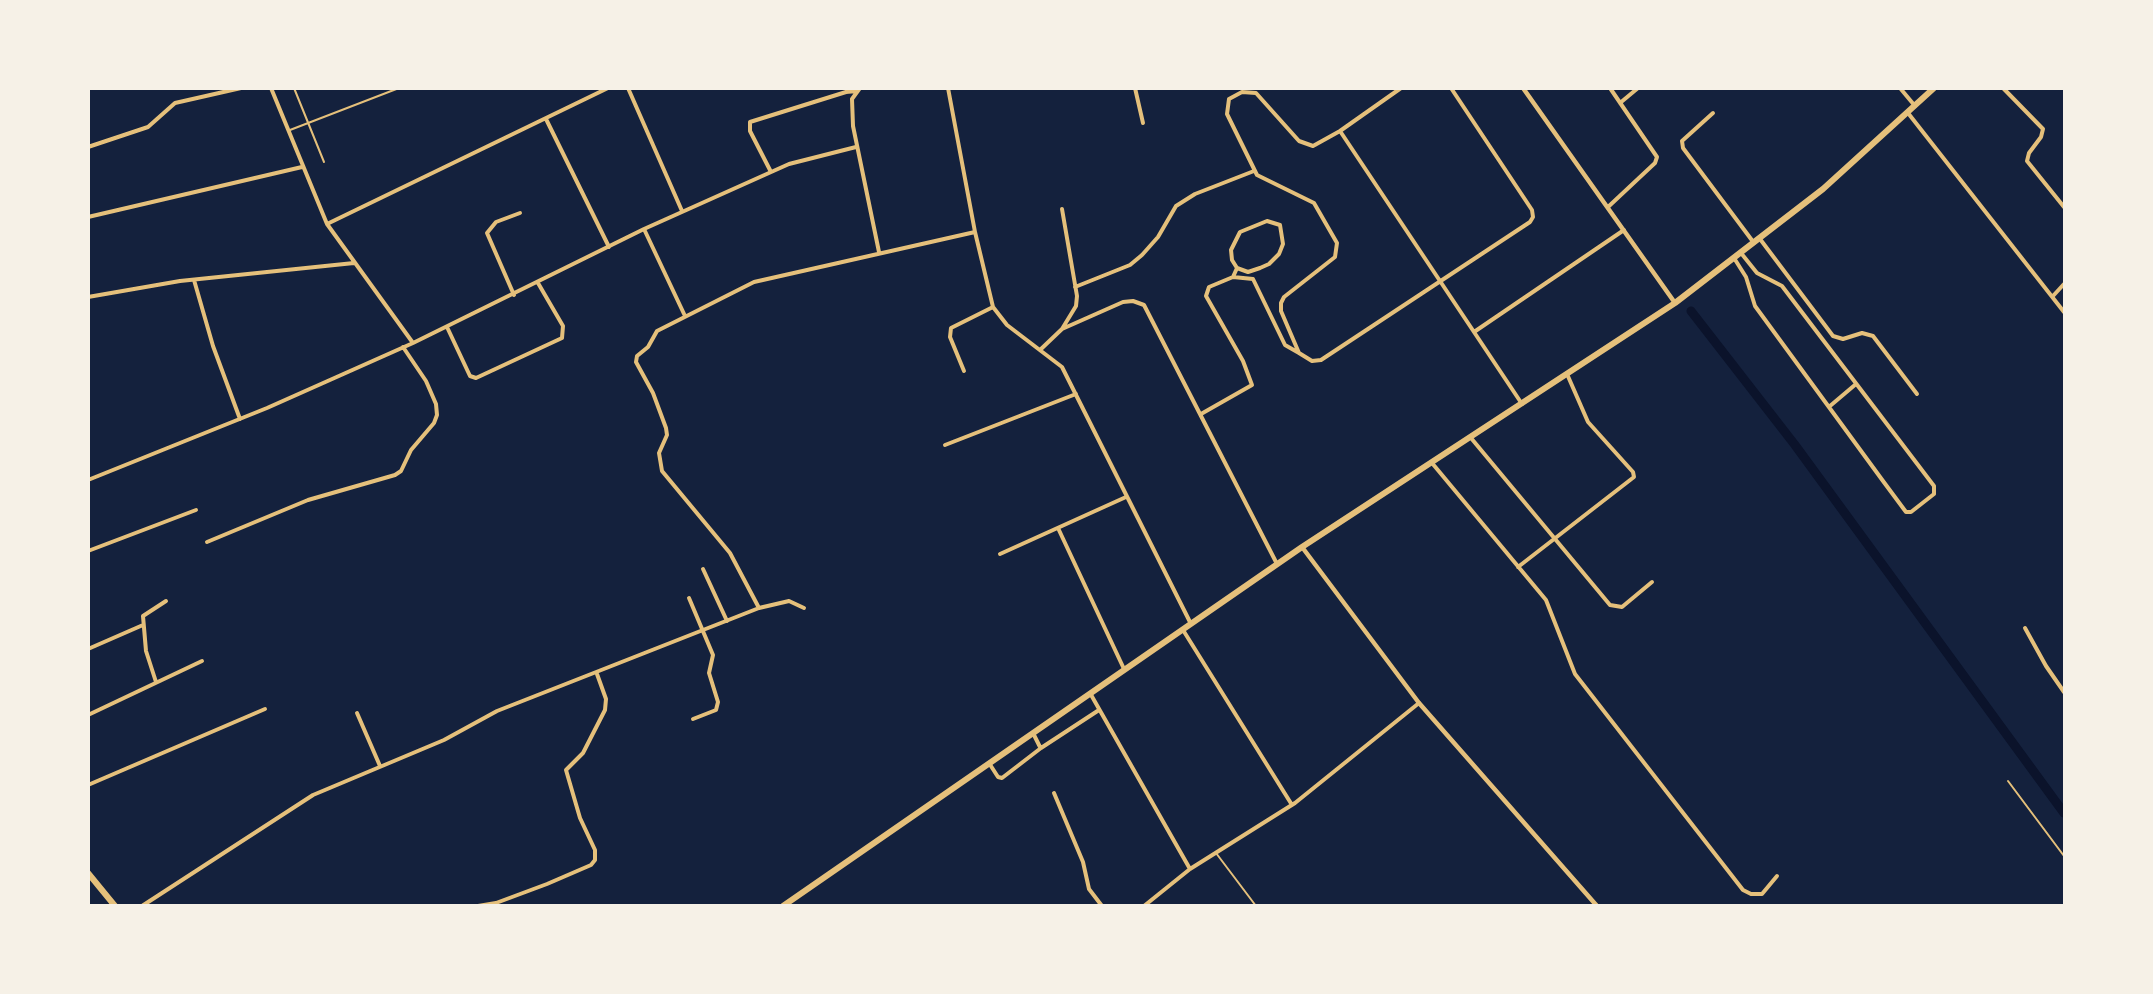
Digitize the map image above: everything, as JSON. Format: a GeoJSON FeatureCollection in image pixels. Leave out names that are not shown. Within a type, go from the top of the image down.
{"type":"FeatureCollection","features":[{"type":"Feature","properties":{"kind":"main road"},"geometry":{"type":"LineString","coordinates":[[783,906],[1302,548],[1675,303],[1823,189],[1934,88]]}},
{"type":"Feature","properties":{"kind":"main road"},"geometry":{"type":"LineString","coordinates":[[88,873],[115,906]]}},
{"type":"Feature","properties":{"kind":"street"},"geometry":{"type":"LineString","coordinates":[[88,147],[148,127],[175,103],[241,88]]}},
{"type":"Feature","properties":{"kind":"street"},"geometry":{"type":"LineString","coordinates":[[271,88],[327,224],[413,343]]}},
{"type":"Feature","properties":{"kind":"street"},"geometry":{"type":"LineString","coordinates":[[327,224],[608,88]]}},
{"type":"Feature","properties":{"kind":"street"},"geometry":{"type":"LineString","coordinates":[[628,88],[682,211]]}},
{"type":"Feature","properties":{"kind":"street"},"geometry":{"type":"LineString","coordinates":[[948,88],[975,232],[993,307],[1007,325],[1062,368],[1191,624]]}},
{"type":"Feature","properties":{"kind":"street"},"geometry":{"type":"LineString","coordinates":[[1135,88],[1143,123]]}},
{"type":"Feature","properties":{"kind":"street"},"geometry":{"type":"LineString","coordinates":[[1299,353],[1281,311],[1281,303],[1284,297],[1335,257],[1337,243],[1314,203],[1261,179],[1254,171],[1227,114],[1229,99],[1234,93],[1256,93],[1305,145],[1319,144],[1401,88]]}},
{"type":"Feature","properties":{"kind":"street"},"geometry":{"type":"LineString","coordinates":[[1201,414],[1252,385],[1243,361],[1206,296],[1209,287],[1233,277],[1253,279],[1285,345],[1312,361],[1321,360],[1530,222],[1533,217],[1532,210],[1451,88]]}},
{"type":"Feature","properties":{"kind":"street"},"geometry":{"type":"LineString","coordinates":[[1523,88],[1675,303]]}},
{"type":"Feature","properties":{"kind":"street"},"geometry":{"type":"LineString","coordinates":[[1608,207],[1655,163],[1657,157],[1610,88]]}},
{"type":"Feature","properties":{"kind":"street"},"geometry":{"type":"LineString","coordinates":[[1620,103],[1638,88]]}},
{"type":"Feature","properties":{"kind":"street"},"geometry":{"type":"LineString","coordinates":[[1900,88],[1915,106]]}},
{"type":"Feature","properties":{"kind":"street"},"geometry":{"type":"LineString","coordinates":[[2003,88],[2043,129],[2027,161],[2064,207]]}},
{"type":"Feature","properties":{"kind":"street"},"geometry":{"type":"LineString","coordinates":[[771,172],[750,131],[750,122],[859,90]]}},
{"type":"Feature","properties":{"kind":"street"},"geometry":{"type":"LineString","coordinates":[[859,90],[852,107],[856,147],[879,252]]}},
{"type":"Feature","properties":{"kind":"street"},"geometry":{"type":"LineString","coordinates":[[1713,113],[1682,141],[1683,148],[1833,336],[1843,339],[1862,333],[1874,336],[1917,394]]}},
{"type":"Feature","properties":{"kind":"street"},"geometry":{"type":"LineString","coordinates":[[1908,113],[2064,312]]}},
{"type":"Feature","properties":{"kind":"street"},"geometry":{"type":"LineString","coordinates":[[546,119],[609,247]]}},
{"type":"Feature","properties":{"kind":"street"},"geometry":{"type":"LineString","coordinates":[[1340,131],[1522,404]]}},
{"type":"Feature","properties":{"kind":"street"},"geometry":{"type":"LineString","coordinates":[[88,480],[240,419],[413,343],[644,229],[789,164],[856,147]]}},
{"type":"Feature","properties":{"kind":"street"},"geometry":{"type":"LineString","coordinates":[[88,217],[302,167]]}},
{"type":"Feature","properties":{"kind":"street"},"geometry":{"type":"LineString","coordinates":[[1076,287],[1130,265],[1158,237],[1176,206],[1254,171]]}},
{"type":"Feature","properties":{"kind":"street"},"geometry":{"type":"LineString","coordinates":[[1040,350],[1062,329],[1076,306],[1076,287],[1062,209]]}},
{"type":"Feature","properties":{"kind":"street"},"geometry":{"type":"LineString","coordinates":[[514,295],[487,232],[496,222],[519,213]]}},
{"type":"Feature","properties":{"kind":"street"},"geometry":{"type":"LineString","coordinates":[[1267,221],[1280,225],[1283,244],[1279,254],[1269,264],[1254,270],[1248,272],[1237,268],[1232,260],[1231,250],[1240,232],[1267,221]]}},
{"type":"Feature","properties":{"kind":"street"},"geometry":{"type":"LineString","coordinates":[[644,229],[685,316]]}},
{"type":"Feature","properties":{"kind":"street"},"geometry":{"type":"LineString","coordinates":[[1474,332],[1624,230]]}},
{"type":"Feature","properties":{"kind":"street"},"geometry":{"type":"LineString","coordinates":[[759,608],[730,553],[668,480],[659,463],[659,453],[667,435],[666,428],[653,393],[636,362],[637,356],[648,347],[657,331],[754,282],[975,232]]}},
{"type":"Feature","properties":{"kind":"street"},"geometry":{"type":"LineString","coordinates":[[1734,258],[1746,277],[1755,306],[1906,512],[1911,512],[1934,494],[1934,486],[1782,286],[1757,273],[1741,253]]}},
{"type":"Feature","properties":{"kind":"street"},"geometry":{"type":"LineString","coordinates":[[88,297],[194,280],[354,263]]}},
{"type":"Feature","properties":{"kind":"street"},"geometry":{"type":"LineString","coordinates":[[1233,277],[1237,268]]}},
{"type":"Feature","properties":{"kind":"street"},"geometry":{"type":"LineString","coordinates":[[194,280],[213,346],[240,419]]}},
{"type":"Feature","properties":{"kind":"street"},"geometry":{"type":"LineString","coordinates":[[447,327],[470,376],[482,377],[562,338],[563,326],[538,283]]}},
{"type":"Feature","properties":{"kind":"street"},"geometry":{"type":"LineString","coordinates":[[2053,296],[2064,284]]}},
{"type":"Feature","properties":{"kind":"street"},"geometry":{"type":"LineString","coordinates":[[1062,329],[1123,302],[1133,301],[1144,305],[1277,565]]}},
{"type":"Feature","properties":{"kind":"street"},"geometry":{"type":"LineString","coordinates":[[964,371],[950,337],[951,328],[993,307]]}},
{"type":"Feature","properties":{"kind":"street"},"geometry":{"type":"LineString","coordinates":[[207,542],[308,501],[395,475],[401,471],[411,450],[434,423],[437,415],[436,404],[426,381],[403,347]]}},
{"type":"Feature","properties":{"kind":"street"},"geometry":{"type":"LineString","coordinates":[[1518,567],[1634,477],[1633,472],[1588,422],[1567,374]]}},
{"type":"Feature","properties":{"kind":"street"},"geometry":{"type":"LineString","coordinates":[[1830,406],[1856,384]]}},
{"type":"Feature","properties":{"kind":"street"},"geometry":{"type":"LineString","coordinates":[[945,445],[1076,394]]}},
{"type":"Feature","properties":{"kind":"street"},"geometry":{"type":"LineString","coordinates":[[1471,438],[1610,604],[1617,608],[1652,582]]}},
{"type":"Feature","properties":{"kind":"street"},"geometry":{"type":"LineString","coordinates":[[1432,462],[1550,606],[1575,674],[1743,890],[1751,894],[1762,894],[1777,876]]}},
{"type":"Feature","properties":{"kind":"street"},"geometry":{"type":"LineString","coordinates":[[1000,554],[1126,497]]}},
{"type":"Feature","properties":{"kind":"street"},"geometry":{"type":"LineString","coordinates":[[88,551],[196,510]]}},
{"type":"Feature","properties":{"kind":"street"},"geometry":{"type":"LineString","coordinates":[[1058,528],[1124,669]]}},
{"type":"Feature","properties":{"kind":"street"},"geometry":{"type":"LineString","coordinates":[[1302,548],[1419,703],[1597,906]]}},
{"type":"Feature","properties":{"kind":"street"},"geometry":{"type":"LineString","coordinates":[[703,569],[727,621]]}},
{"type":"Feature","properties":{"kind":"street"},"geometry":{"type":"LineString","coordinates":[[689,598],[713,655],[709,673],[718,702],[716,710],[693,719]]}},
{"type":"Feature","properties":{"kind":"street"},"geometry":{"type":"LineString","coordinates":[[156,682],[146,651],[143,616],[166,601]]}},
{"type":"Feature","properties":{"kind":"street"},"geometry":{"type":"LineString","coordinates":[[142,906],[313,795],[444,740],[527,698],[597,674],[759,608],[789,601],[804,608]]}},
{"type":"Feature","properties":{"kind":"street"},"geometry":{"type":"LineString","coordinates":[[88,649],[143,625]]}},
{"type":"Feature","properties":{"kind":"street"},"geometry":{"type":"LineString","coordinates":[[2025,628],[2046,666],[2064,692]]}},
{"type":"Feature","properties":{"kind":"street"},"geometry":{"type":"LineString","coordinates":[[1182,630],[1292,805]]}},
{"type":"Feature","properties":{"kind":"street"},"geometry":{"type":"LineString","coordinates":[[88,715],[202,661]]}},
{"type":"Feature","properties":{"kind":"street"},"geometry":{"type":"LineString","coordinates":[[478,906],[496,903],[547,884],[591,865],[595,860],[595,850],[580,818],[566,770],[583,753],[605,710],[606,699],[597,674]]}},
{"type":"Feature","properties":{"kind":"street"},"geometry":{"type":"LineString","coordinates":[[1089,693],[1190,869]]}},
{"type":"Feature","properties":{"kind":"street"},"geometry":{"type":"LineString","coordinates":[[1144,906],[1190,869],[1292,805],[1419,703]]}},
{"type":"Feature","properties":{"kind":"street"},"geometry":{"type":"LineString","coordinates":[[88,785],[265,708]]}},
{"type":"Feature","properties":{"kind":"street"},"geometry":{"type":"LineString","coordinates":[[988,763],[998,777],[1002,778],[1041,748],[1099,710]]}},
{"type":"Feature","properties":{"kind":"street"},"geometry":{"type":"LineString","coordinates":[[357,713],[380,766]]}},
{"type":"Feature","properties":{"kind":"street"},"geometry":{"type":"LineString","coordinates":[[1033,732],[1041,748]]}},
{"type":"Feature","properties":{"kind":"street"},"geometry":{"type":"LineString","coordinates":[[1054,792],[1083,862],[1089,889],[1102,906]]}},
{"type":"Feature","properties":{"kind":"lane"},"geometry":{"type":"LineString","coordinates":[[294,88],[324,162]]}},
{"type":"Feature","properties":{"kind":"lane"},"geometry":{"type":"LineString","coordinates":[[288,131],[399,88]]}},
{"type":"Feature","properties":{"kind":"lane"},"geometry":{"type":"LineString","coordinates":[[2008,781],[2064,856]]}},
{"type":"Feature","properties":{"kind":"lane"},"geometry":{"type":"LineString","coordinates":[[1216,852],[1256,906]]}},
{"type":"Feature","properties":{"kind":"waterway"},"geometry":{"type":"LineString","coordinates":[[1691,311],[1795,445],[2064,813]]}}]}
